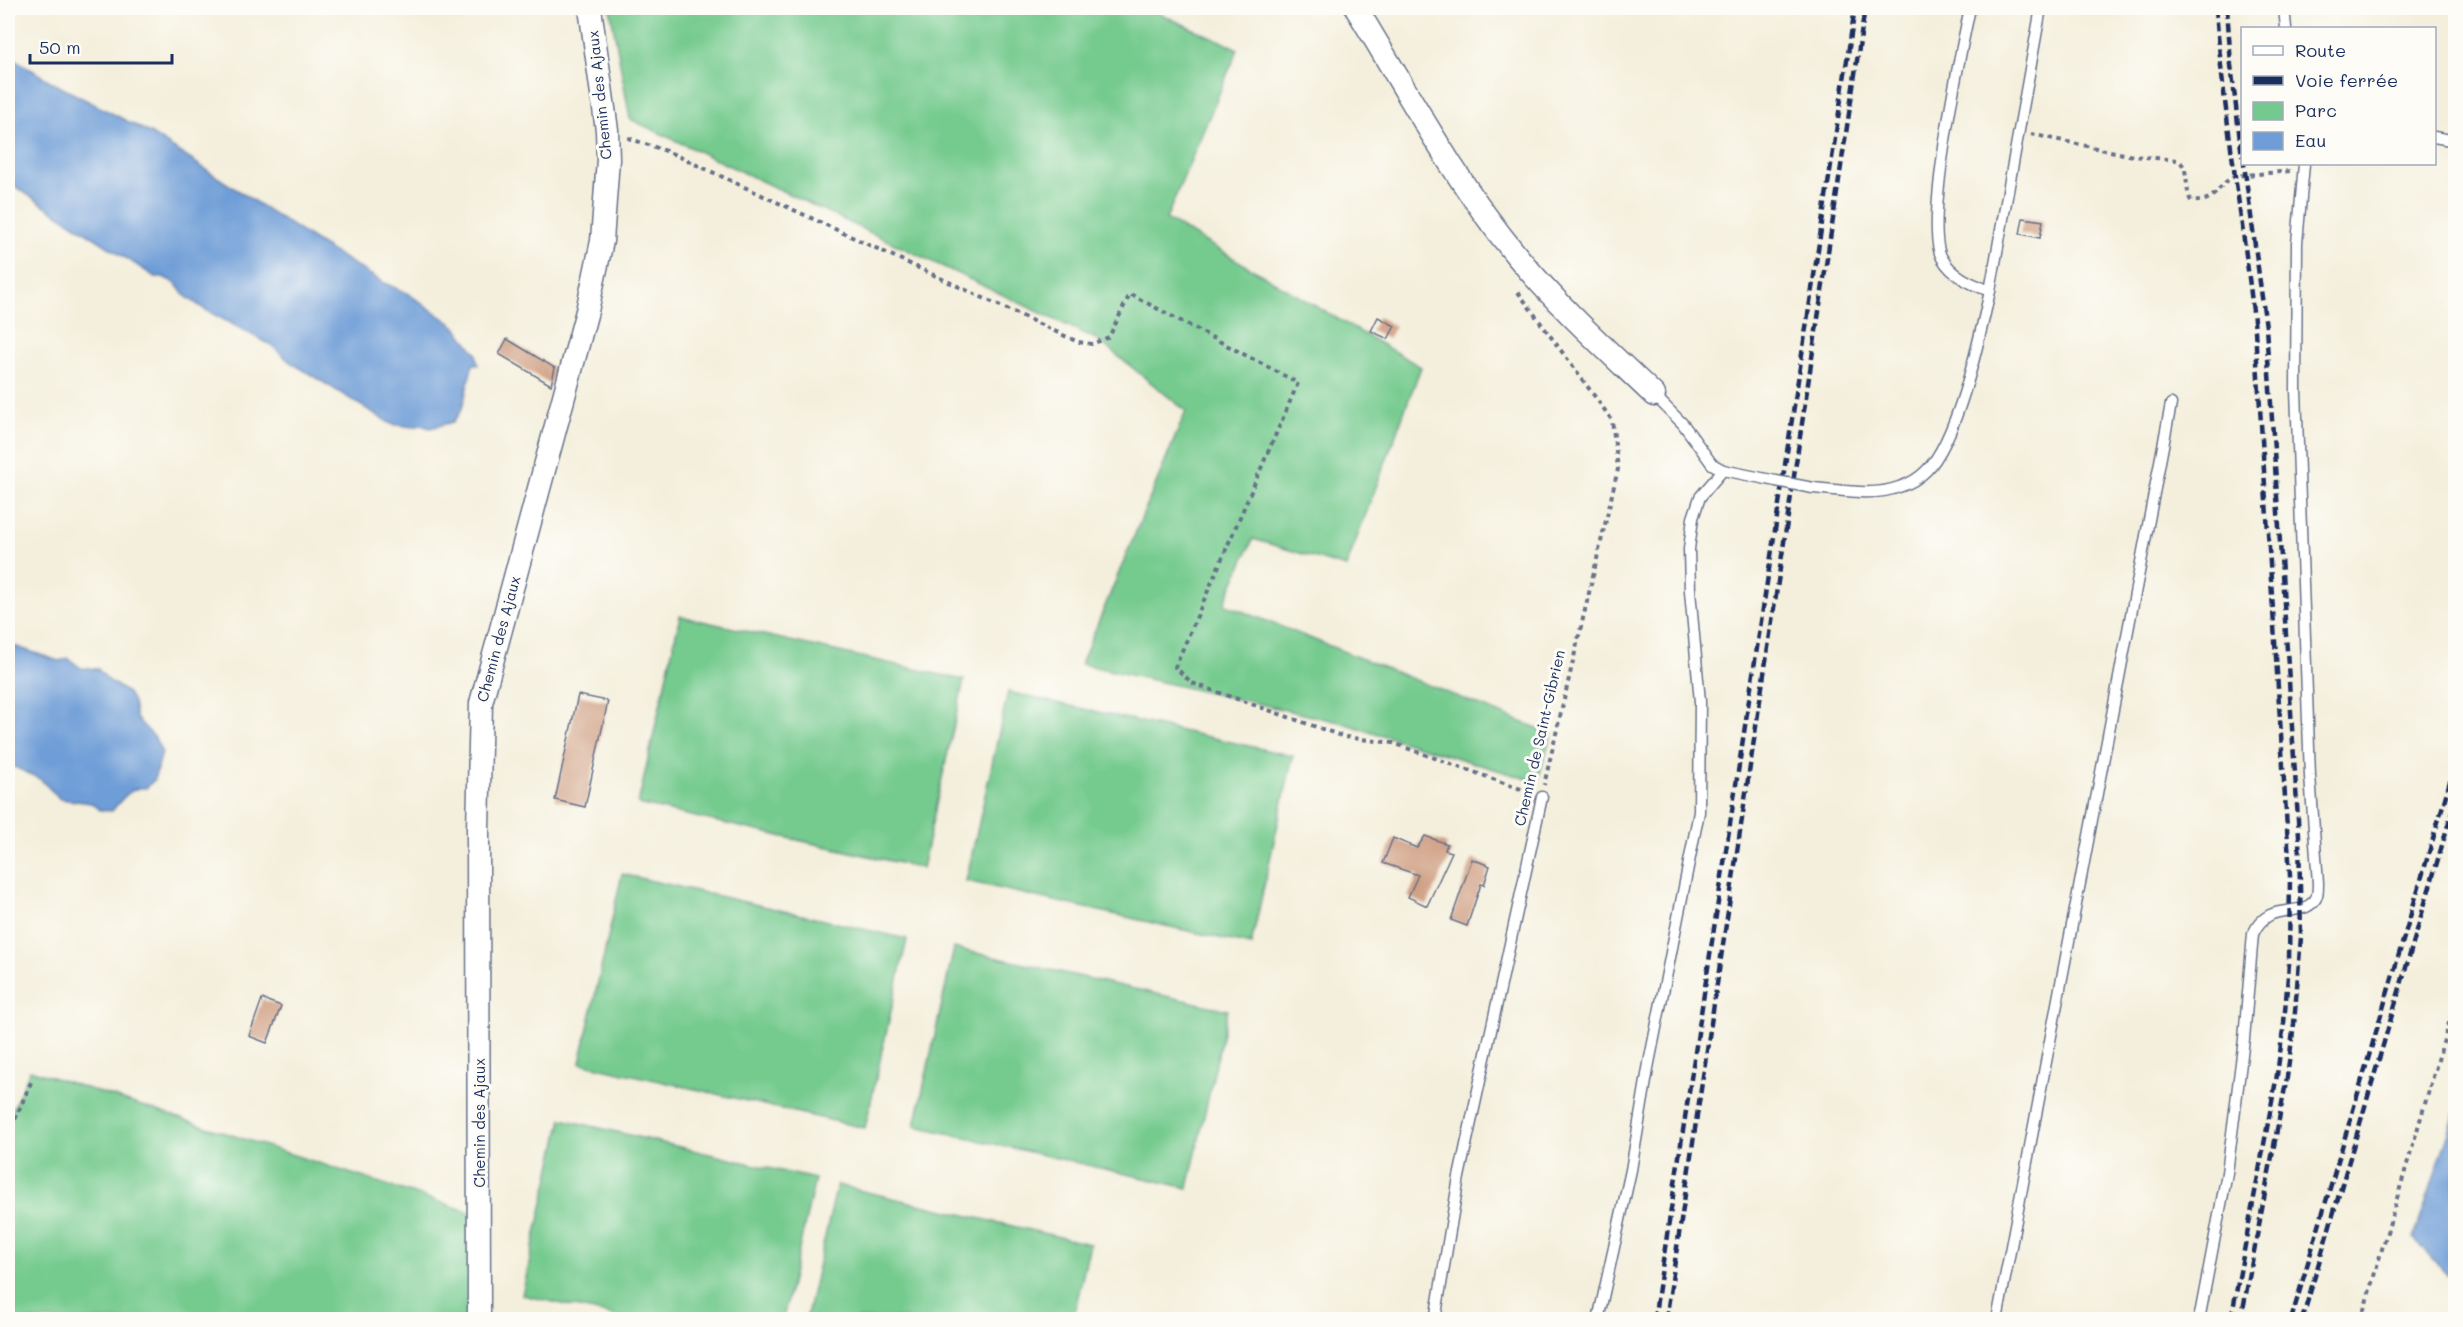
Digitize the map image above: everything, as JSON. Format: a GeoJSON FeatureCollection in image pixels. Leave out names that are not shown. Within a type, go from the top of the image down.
{"type":"FeatureCollection","features":[{"type":"Feature","properties":{"kind":"street","name":"Chemin des Ajaux"},"geometry":{"type":"LineString","coordinates":[[479,1320],[478,830],[481,703],[587,311],[602,241],[608,159],[607,130],[591,8]]}},
{"type":"Feature","properties":{"kind":"street"},"geometry":{"type":"LineString","coordinates":[[1356,8],[1464,186],[1516,255],[1550,293],[1654,395]]}},
{"type":"Feature","properties":{"kind":"lane"},"geometry":{"type":"LineString","coordinates":[[1970,8],[1950,106],[1936,222],[1937,243],[1941,258],[1952,271],[1966,282],[1990,291]]}},
{"type":"Feature","properties":{"kind":"lane"},"geometry":{"type":"LineString","coordinates":[[1654,395],[1683,424],[1712,464],[1723,470],[1813,488],[1877,493],[1906,484],[1927,470],[1941,452],[1950,433],[1980,336],[2020,132],[2041,8]]}},
{"type":"Feature","properties":{"kind":"lane"},"geometry":{"type":"LineString","coordinates":[[2284,8],[2286,27]]}},
{"type":"Feature","properties":{"kind":"lane"},"geometry":{"type":"LineString","coordinates":[[2436,137],[2456,141]]}},
{"type":"Feature","properties":{"kind":"lane"},"geometry":{"type":"LineString","coordinates":[[2199,1320],[2227,1173],[2244,1039],[2253,934],[2257,924],[2275,912],[2310,904],[2317,897],[2318,883],[2310,776],[2296,390],[2296,243],[2304,167]]}},
{"type":"Feature","properties":{"kind":"lane"},"geometry":{"type":"LineString","coordinates":[[1997,1320],[2171,404]]}},
{"type":"Feature","properties":{"kind":"lane"},"geometry":{"type":"LineString","coordinates":[[1599,1320],[1631,1170],[1649,1063],[1699,812],[1700,702],[1690,591],[1689,549],[1693,518],[1700,497],[1723,470]]}},
{"type":"Feature","properties":{"kind":"lane","name":"Chemin de Saint-Gibrien"},"geometry":{"type":"LineString","coordinates":[[1435,1320],[1460,1176],[1542,796]]}},
{"type":"Feature","properties":{"kind":"path"},"geometry":{"type":"LineString","coordinates":[[607,130],[669,152],[1078,342],[1092,344],[1109,338],[1130,294],[1298,383],[1175,667],[1192,683],[1345,737],[1394,743],[1542,796]]}},
{"type":"Feature","properties":{"kind":"path"},"geometry":{"type":"LineString","coordinates":[[2020,132],[2133,156],[2178,160],[2185,169],[2187,194],[2191,201],[2217,195],[2228,179],[2235,176],[2304,167]]}},
{"type":"Feature","properties":{"kind":"path","name":"Chemin de Saint-Gibrien"},"geometry":{"type":"LineString","coordinates":[[1517,290],[1612,420],[1618,469],[1542,796]]}},
{"type":"Feature","properties":{"kind":"path"},"geometry":{"type":"LineString","coordinates":[[2361,1320],[2456,999]]}},
{"type":"Feature","properties":{"kind":"path"},"geometry":{"type":"LineString","coordinates":[[8,1136],[32,1080]]}},
{"type":"Feature","properties":{"kind":"path"},"geometry":{"type":"LineString","coordinates":[[8,1318],[12,1320]]}},
{"type":"Feature","properties":{"kind":"green space"},"geometry":{"type":"Polygon","coordinates":[[[610,8],[1147,8],[1238,49],[1166,219],[1421,367],[1346,567],[1253,539],[1224,604],[1552,734],[1537,782],[1339,722],[1081,664],[1186,411],[1098,340],[630,119],[610,8]]]}},
{"type":"Feature","properties":{"kind":"green space"},"geometry":{"type":"Polygon","coordinates":[[[680,616],[964,680],[922,868],[638,804],[680,616]]]}},
{"type":"Feature","properties":{"kind":"green space"},"geometry":{"type":"Polygon","coordinates":[[[1008,692],[1293,756],[1251,945],[966,881],[1008,692]]]}},
{"type":"Feature","properties":{"kind":"green space"},"geometry":{"type":"Polygon","coordinates":[[[622,874],[907,939],[865,1128],[580,1063],[622,874]]]}},
{"type":"Feature","properties":{"kind":"green space"},"geometry":{"type":"Polygon","coordinates":[[[954,948],[1228,1010],[1188,1188],[915,1126],[954,948]]]}},
{"type":"Feature","properties":{"kind":"green space"},"geometry":{"type":"Polygon","coordinates":[[[30,1070],[480,1215],[479,1319],[8,1320],[8,1120],[30,1070]]]}},
{"type":"Feature","properties":{"kind":"green space"},"geometry":{"type":"Polygon","coordinates":[[[562,1119],[815,1179],[783,1319],[629,1319],[522,1295],[562,1119]]]}},
{"type":"Feature","properties":{"kind":"green space"},"geometry":{"type":"Polygon","coordinates":[[[837,1185],[1090,1244],[1073,1319],[806,1319],[837,1185]]]}},
{"type":"Feature","properties":{"kind":"water"},"geometry":{"type":"Polygon","coordinates":[[[11,57],[55,84],[150,133],[317,242],[384,283],[407,293],[455,326],[476,353],[478,365],[474,364],[472,367],[462,409],[453,422],[430,428],[421,425],[413,427],[391,424],[290,362],[271,345],[204,309],[184,295],[175,283],[163,277],[155,277],[8,182],[8,58],[11,57]]]}},
{"type":"Feature","properties":{"kind":"water"},"geometry":{"type":"Polygon","coordinates":[[[8,644],[59,661],[68,658],[81,668],[98,669],[108,680],[128,693],[133,702],[136,718],[155,738],[162,753],[154,780],[146,788],[136,789],[127,795],[112,811],[100,810],[91,803],[60,799],[40,779],[8,764],[8,644]]]}},
{"type":"Feature","properties":{"kind":"water"},"geometry":{"type":"Polygon","coordinates":[[[2455,1113],[2455,1284],[2414,1238],[2455,1113]]]}},
{"type":"Feature","properties":{"kind":"building"},"geometry":{"type":"Polygon","coordinates":[[[2023,218],[2043,221],[2040,238],[2020,234],[2023,218]]]}},
{"type":"Feature","properties":{"kind":"building"},"geometry":{"type":"Polygon","coordinates":[[[1378,317],[1395,326],[1388,339],[1371,331],[1378,317]]]}},
{"type":"Feature","properties":{"kind":"building"},"geometry":{"type":"Polygon","coordinates":[[[507,339],[555,368],[551,385],[499,354],[507,339]]]}},
{"type":"Feature","properties":{"kind":"building"},"geometry":{"type":"Polygon","coordinates":[[[578,695],[608,701],[585,807],[555,800],[578,695]]]}},
{"type":"Feature","properties":{"kind":"building"},"geometry":{"type":"Polygon","coordinates":[[[1425,836],[1447,844],[1445,850],[1452,852],[1427,906],[1408,897],[1418,875],[1383,863],[1393,838],[1417,848],[1425,836]]]}},
{"type":"Feature","properties":{"kind":"building"},"geometry":{"type":"Polygon","coordinates":[[[1472,859],[1490,866],[1484,885],[1481,884],[1467,926],[1451,920],[1472,859]]]}},
{"type":"Feature","properties":{"kind":"building"},"geometry":{"type":"Polygon","coordinates":[[[262,999],[281,1006],[267,1043],[249,1036],[262,999]]]}},
{"type":"Feature","properties":{"kind":"railway"},"geometry":{"type":"LineString","coordinates":[[1654,1320],[1855,8]]}},
{"type":"Feature","properties":{"kind":"railway"},"geometry":{"type":"LineString","coordinates":[[1666,1320],[1865,8]]}},
{"type":"Feature","properties":{"kind":"railway"},"geometry":{"type":"LineString","coordinates":[[2216,8],[2219,48],[2255,330],[2290,875],[2289,964],[2284,1023],[2277,1075],[2231,1320]]}},
{"type":"Feature","properties":{"kind":"railway"},"geometry":{"type":"LineString","coordinates":[[2227,8],[2241,149]]}},
{"type":"Feature","properties":{"kind":"railway"},"geometry":{"type":"LineString","coordinates":[[2241,1320],[2287,1077],[2301,937],[2299,835],[2266,327],[2244,165]]}},
{"type":"Feature","properties":{"kind":"railway"},"geometry":{"type":"LineString","coordinates":[[2291,1320],[2456,761]]}},
{"type":"Feature","properties":{"kind":"railway"},"geometry":{"type":"LineString","coordinates":[[2302,1320],[2456,798]]}}]}
